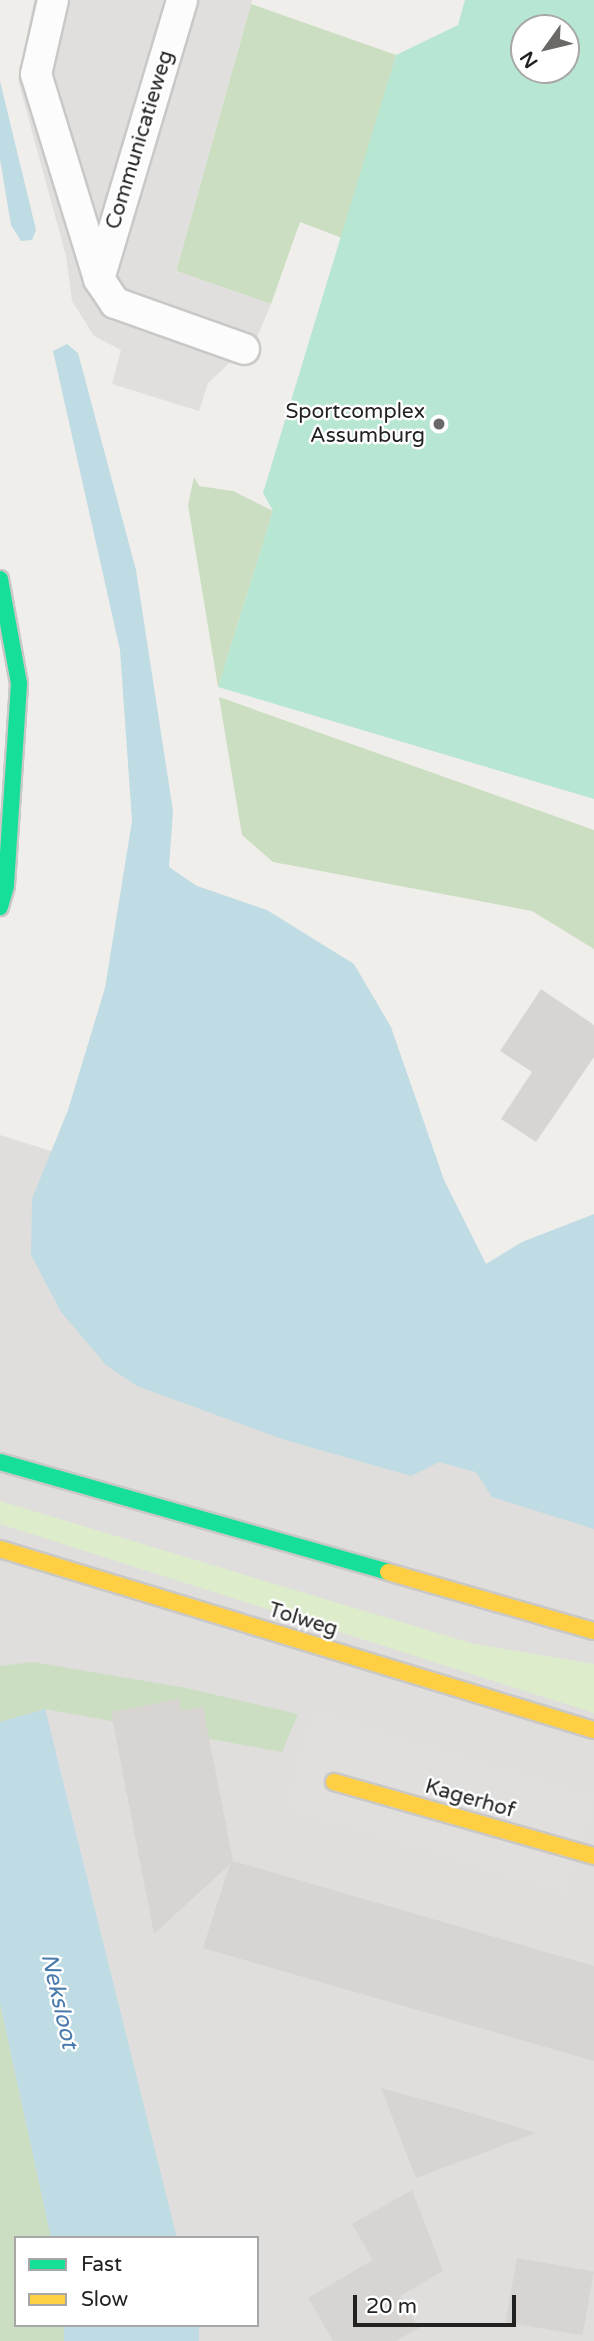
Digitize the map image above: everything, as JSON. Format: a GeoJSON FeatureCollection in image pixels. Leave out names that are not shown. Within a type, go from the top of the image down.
{"type":"FeatureCollection","features":[{"type":"Feature","properties":{"kind":"main road"},"geometry":{"type":"LineString","coordinates":[[0,579],[19,684],[6,886],[0,907]]}},
{"type":"Feature","properties":{"kind":"main road"},"geometry":{"type":"LineString","coordinates":[[0,1462],[594,1631]]}},
{"type":"Feature","properties":{"kind":"main road","name":"Tolweg"},"geometry":{"type":"LineString","coordinates":[[0,1549],[594,1730]]}},
{"type":"Feature","properties":{"kind":"main road","name":"Kagerhof"},"geometry":{"type":"LineString","coordinates":[[334,1782],[594,1856]]}},
{"type":"Feature","properties":{"kind":"lane","name":"Communicatieweg"},"geometry":{"type":"LineString","coordinates":[[53,0],[36,74],[99,279],[115,303],[244,349]]}},
{"type":"Feature","properties":{"kind":"lane","name":"Communicatieweg"},"geometry":{"type":"LineString","coordinates":[[99,279],[182,0]]}},
{"type":"Feature","properties":{"kind":"shaded area"},"geometry":{"type":"Polygon","coordinates":[[[34,0],[252,0],[176,271],[271,304],[257,337],[208,383],[199,411],[112,384],[121,350],[94,336],[72,301],[66,256],[18,80],[34,0]]]}},
{"type":"Feature","properties":{"kind":"shaded area"},"geometry":{"type":"Polygon","coordinates":[[[0,1135],[594,1322],[594,2341],[0,2341],[0,1135]]]}},
{"type":"Feature","properties":{"kind":"shaded area"},"geometry":{"type":"Polygon","coordinates":[[[315,1712],[594,1797],[565,1892],[286,1807],[315,1712]]]}},
{"type":"Feature","properties":{"kind":"green space","name":"Sportcomplex Assumburg"},"geometry":{"type":"Polygon","coordinates":[[[465,0],[594,0],[594,799],[218,687],[273,511],[263,493],[396,55],[458,25],[465,0]]]}},
{"type":"Feature","properties":{"kind":"green space"},"geometry":{"type":"Polygon","coordinates":[[[251,4],[396,55],[342,238],[300,222],[271,304],[176,271],[251,4]]]}},
{"type":"Feature","properties":{"kind":"green space"},"geometry":{"type":"Polygon","coordinates":[[[194,477],[199,486],[233,491],[273,511],[218,687],[188,505],[194,477]]]}},
{"type":"Feature","properties":{"kind":"green space"},"geometry":{"type":"Polygon","coordinates":[[[219,697],[594,830],[594,949],[532,911],[273,862],[242,835],[219,697]]]}},
{"type":"Feature","properties":{"kind":"green space"},"geometry":{"type":"Polygon","coordinates":[[[0,1501],[474,1644],[594,1664],[594,1713],[0,1524],[0,1501]]]}},
{"type":"Feature","properties":{"kind":"green space"},"geometry":{"type":"Polygon","coordinates":[[[33,1662],[186,1688],[298,1714],[282,1752],[45,1709],[0,1722],[0,1666],[33,1662]]]}},
{"type":"Feature","properties":{"kind":"green space"},"geometry":{"type":"Polygon","coordinates":[[[0,2003],[51,2236],[14,2236],[14,2327],[64,2327],[66,2341],[0,2341],[0,2003]]]}},
{"type":"Feature","properties":{"kind":"water"},"geometry":{"type":"Polygon","coordinates":[[[0,81],[36,230],[32,240],[21,241],[11,225],[0,159],[0,81]]]}},
{"type":"Feature","properties":{"kind":"water"},"geometry":{"type":"Polygon","coordinates":[[[67,344],[78,353],[136,570],[173,811],[169,867],[197,886],[267,910],[354,964],[391,1027],[444,1180],[486,1264],[522,1242],[594,1214],[594,1529],[492,1497],[476,1472],[439,1462],[411,1476],[285,1440],[137,1386],[106,1365],[61,1312],[31,1255],[32,1199],[68,1110],[105,988],[132,821],[120,650],[53,351],[67,344]]]}},
{"type":"Feature","properties":{"kind":"water","name":"Neksloot"},"geometry":{"type":"Polygon","coordinates":[[[45,1709],[177,2236],[51,2236],[0,2003],[0,1722],[45,1709]]]}},
{"type":"Feature","properties":{"kind":"water"},"geometry":{"type":"Polygon","coordinates":[[[64,2327],[199,2327],[199,2341],[64,2341],[64,2327]]]}},
{"type":"Feature","properties":{"kind":"building"},"geometry":{"type":"Polygon","coordinates":[[[541,989],[594,1025],[594,1057],[536,1142],[501,1119],[532,1072],[500,1051],[541,989]]]}},
{"type":"Feature","properties":{"kind":"building"},"geometry":{"type":"Polygon","coordinates":[[[180,1699],[181,1711],[203,1707],[233,1861],[594,1966],[594,2061],[203,1948],[230,1864],[154,1934],[111,1712],[180,1699]]]}},
{"type":"Feature","properties":{"kind":"building"},"geometry":{"type":"Polygon","coordinates":[[[381,2088],[461,2110],[536,2133],[416,2178],[381,2088]]]}},
{"type":"Feature","properties":{"kind":"building"},"geometry":{"type":"Polygon","coordinates":[[[412,2190],[443,2271],[400,2296],[419,2328],[396,2341],[333,2341],[308,2298],[373,2260],[352,2224],[412,2190]]]}},
{"type":"Feature","properties":{"kind":"building"},"geometry":{"type":"Polygon","coordinates":[[[517,2258],[594,2272],[583,2336],[506,2322],[517,2258]]]}},
{"type":"Feature","properties":{"kind":"traffic: fast"},"geometry":{"type":"LineString","coordinates":[[0,579],[19,684],[6,886],[0,907]]}},
{"type":"Feature","properties":{"kind":"traffic: fast"},"geometry":{"type":"LineString","coordinates":[[0,1462],[388,1572]]}},
{"type":"Feature","properties":{"kind":"traffic: slow"},"geometry":{"type":"LineString","coordinates":[[0,1549],[594,1730]]}},
{"type":"Feature","properties":{"kind":"traffic: slow"},"geometry":{"type":"LineString","coordinates":[[388,1572],[594,1631]]}},
{"type":"Feature","properties":{"kind":"traffic: slow"},"geometry":{"type":"LineString","coordinates":[[334,1782],[594,1856]]}},
{"type":"Feature","properties":{"kind":"place","name":"Sportcomplex Assumburg"},"geometry":{"type":"Point","coordinates":[439,424]}}]}
